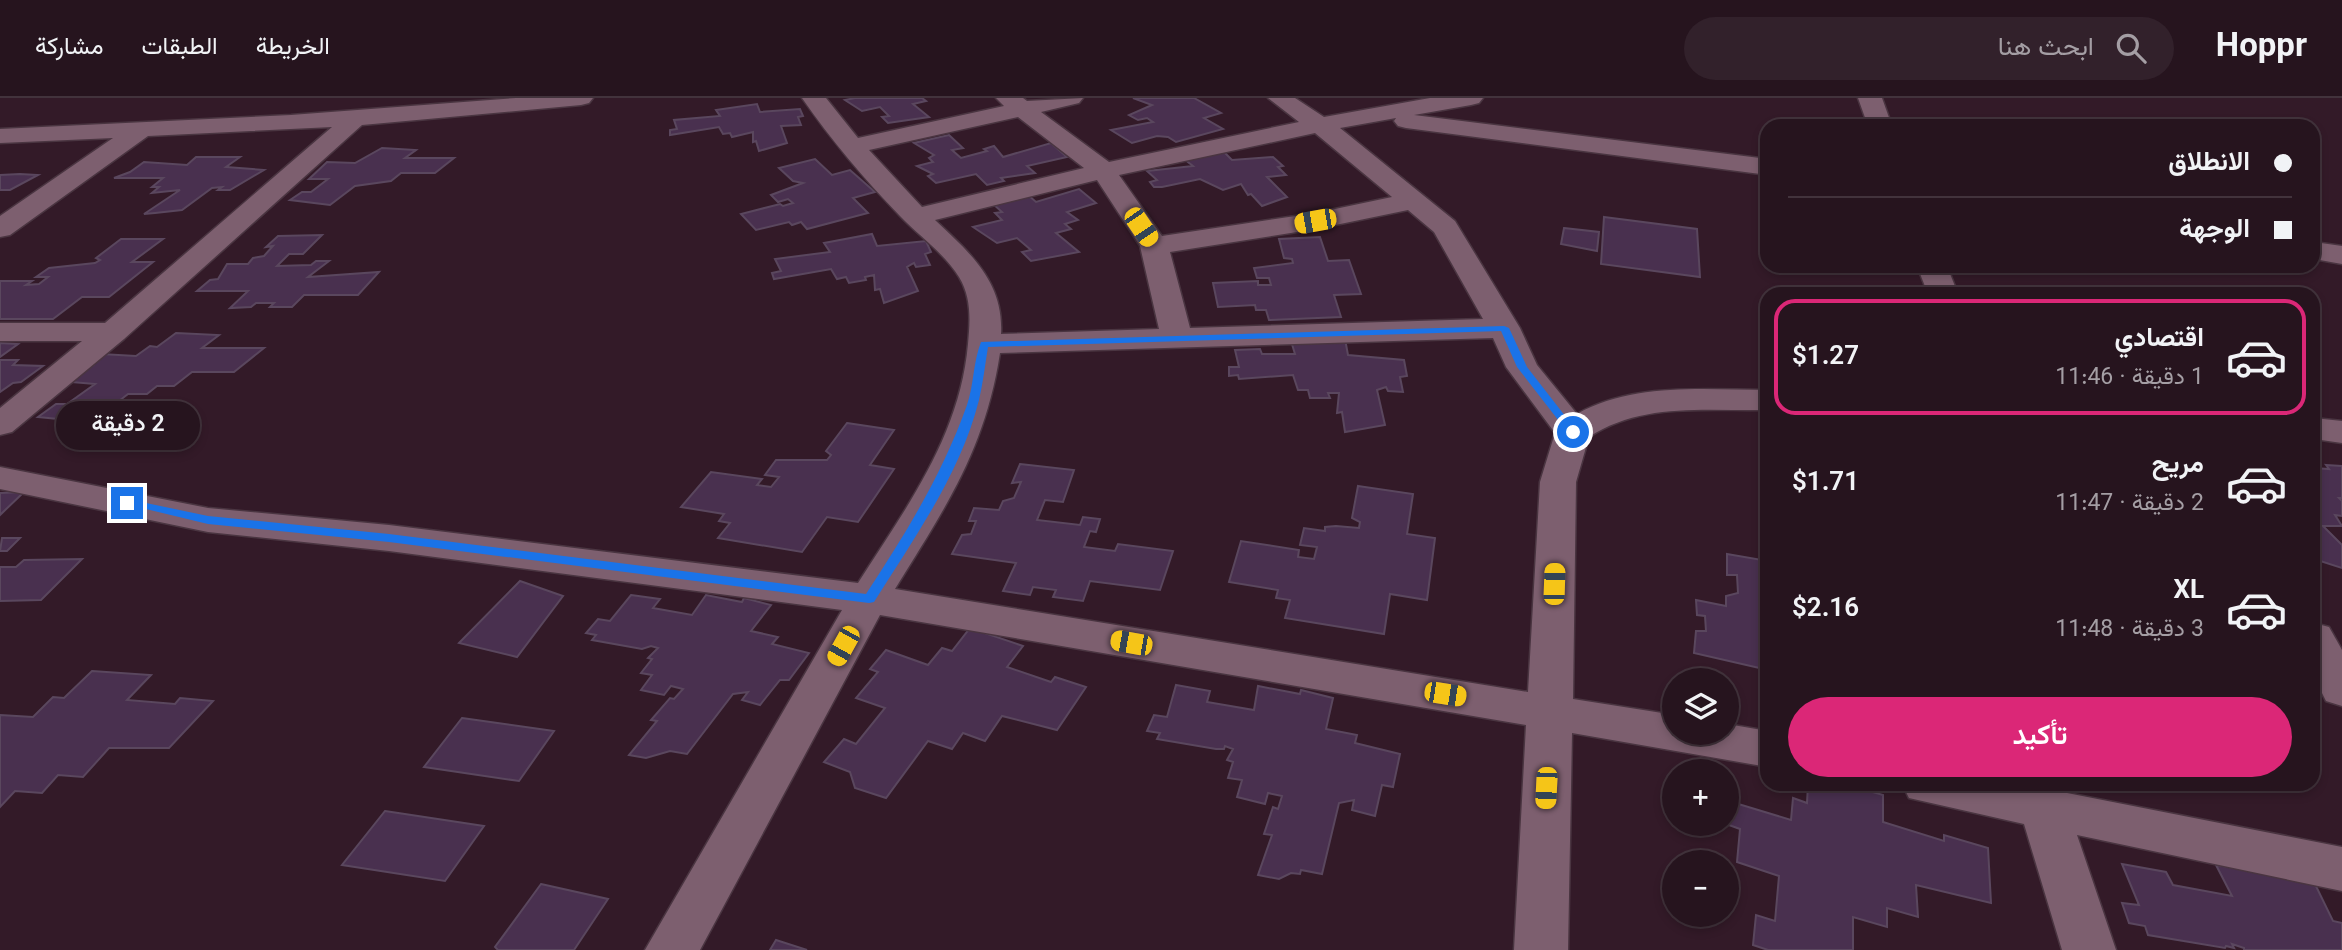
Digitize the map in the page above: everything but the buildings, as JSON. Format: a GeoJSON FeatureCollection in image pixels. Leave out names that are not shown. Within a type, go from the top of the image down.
{"type":"FeatureCollection","features":[{"type":"Feature","properties":{"kind":"street"},"geometry":{"type":"LineString","coordinates":[[0,136],[491,109],[581,98]]}},
{"type":"Feature","properties":{"kind":"street"},"geometry":{"type":"LineString","coordinates":[[672,950],[869,599],[922,518],[949,468],[974,401],[984,344],[985,305],[978,284],[962,262],[851,147],[814,98]]}},
{"type":"Feature","properties":{"kind":"street"},"geometry":{"type":"LineString","coordinates":[[851,147],[1017,104],[1071,98]]}},
{"type":"Feature","properties":{"kind":"street"},"geometry":{"type":"LineString","coordinates":[[1280,98],[1415,200],[1445,227],[1504,328],[1522,367],[1573,432]]}},
{"type":"Feature","properties":{"kind":"street"},"geometry":{"type":"LineString","coordinates":[[916,217],[1102,169],[1316,123],[1471,98]]}},
{"type":"Feature","properties":{"kind":"street"},"geometry":{"type":"LineString","coordinates":[[1870,98],[1878,119]]}},
{"type":"Feature","properties":{"kind":"street"},"geometry":{"type":"LineString","coordinates":[[1017,104],[1102,169],[1154,246],[1177,339]]}},
{"type":"Feature","properties":{"kind":"street"},"geometry":{"type":"LineString","coordinates":[[1362,116],[1760,166]]}},
{"type":"Feature","properties":{"kind":"street"},"geometry":{"type":"LineString","coordinates":[[0,425],[113,332],[357,117]]}},
{"type":"Feature","properties":{"kind":"street"},"geometry":{"type":"LineString","coordinates":[[0,229],[142,129]]}},
{"type":"Feature","properties":{"kind":"street"},"geometry":{"type":"LineString","coordinates":[[1154,246],[1303,223],[1415,200]]}},
{"type":"Feature","properties":{"kind":"street"},"geometry":{"type":"LineString","coordinates":[[2320,252],[2342,255]]}},
{"type":"Feature","properties":{"kind":"street"},"geometry":{"type":"LineString","coordinates":[[984,344],[1504,328]]}},
{"type":"Feature","properties":{"kind":"street"},"geometry":{"type":"LineString","coordinates":[[0,332],[113,332]]}},
{"type":"Feature","properties":{"kind":"street"},"geometry":{"type":"LineString","coordinates":[[1541,950],[1558,482],[1573,432],[1601,415],[1622,407],[1648,403],[1760,400]]}},
{"type":"Feature","properties":{"kind":"street"},"geometry":{"type":"LineString","coordinates":[[2320,430],[2342,432]]}},
{"type":"Feature","properties":{"kind":"street"},"geometry":{"type":"LineString","coordinates":[[0,478],[208,520],[389,538],[869,599],[1662,730]]}},
{"type":"Feature","properties":{"kind":"street"},"geometry":{"type":"LineString","coordinates":[[2320,632],[2342,637]]}},
{"type":"Feature","properties":{"kind":"street"},"geometry":{"type":"LineString","coordinates":[[2320,649],[2342,689]]}},
{"type":"Feature","properties":{"kind":"street"},"geometry":{"type":"LineString","coordinates":[[1739,744],[1760,748]]}},
{"type":"Feature","properties":{"kind":"street"},"geometry":{"type":"LineString","coordinates":[[1987,791],[2040,797],[2342,869]]}},
{"type":"Feature","properties":{"kind":"street"},"geometry":{"type":"LineString","coordinates":[[2040,797],[2089,950]]}},
{"type":"Feature","properties":{"kind":"route"},"geometry":{"type":"LineString","coordinates":[[127,503],[208,520],[389,538],[869,599],[922,518],[949,468],[974,401],[984,344],[1504,328],[1522,367],[1573,432]]}}]}
